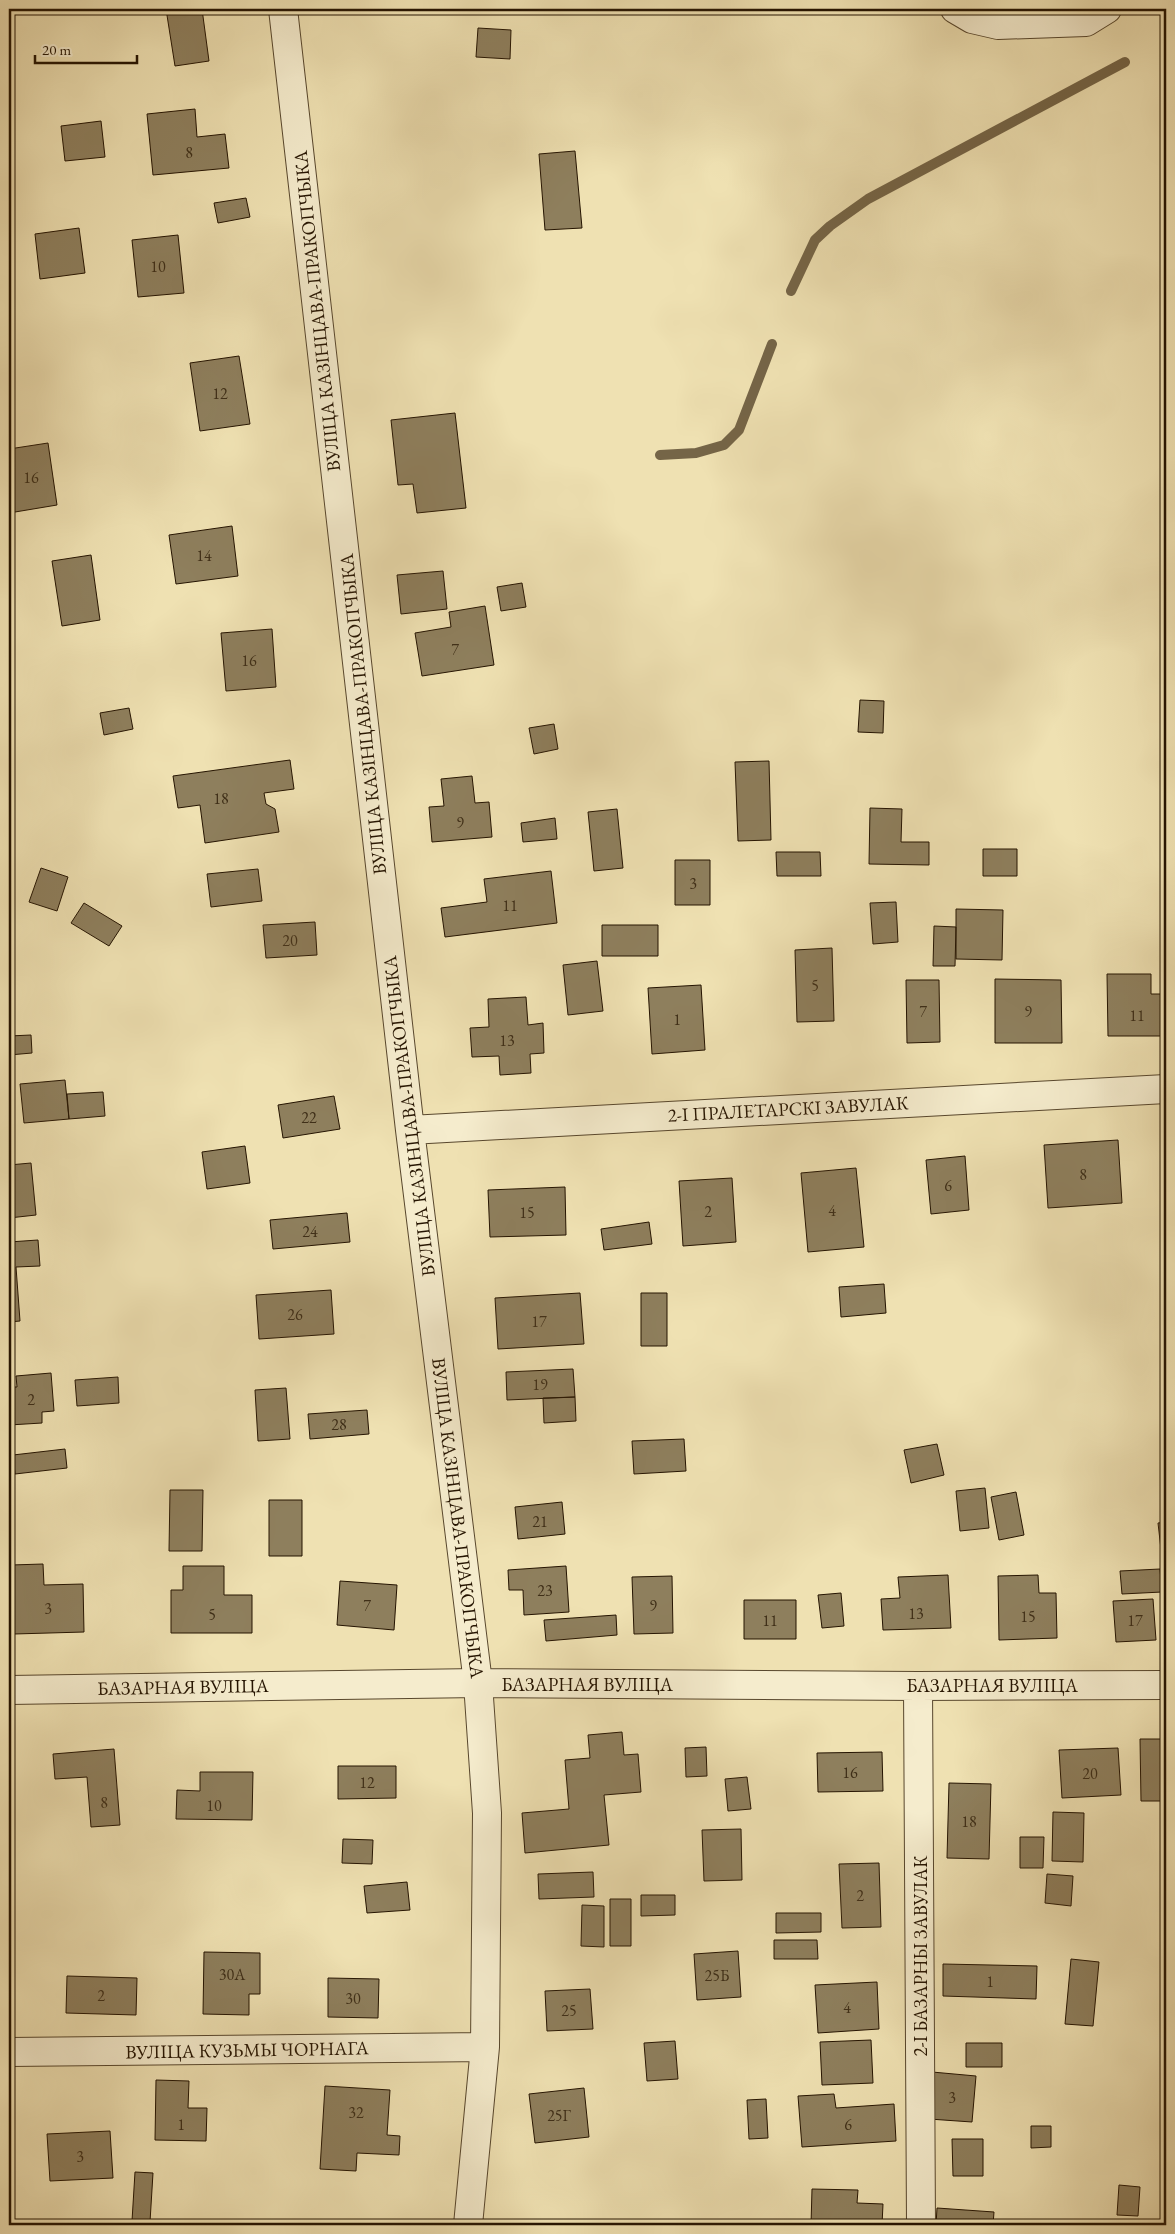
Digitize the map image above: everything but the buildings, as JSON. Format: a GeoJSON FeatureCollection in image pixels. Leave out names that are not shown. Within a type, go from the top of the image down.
{"type":"FeatureCollection","features":[{"type":"Feature","properties":{"kind":"street","name":"ВУЛІЦА КАЗІНЦАВА-ПРАКОПЧЫКА"},"geometry":{"type":"LineString","coordinates":[[283,9],[410,1130],[478,1683],[487,1813],[485,2047],[468,2225]]}},
{"type":"Feature","properties":{"kind":"street"},"geometry":{"type":"LineString","coordinates":[[955,9],[972,19],[998,25],[1086,22],[1107,9]]}},
{"type":"Feature","properties":{"kind":"street","name":"2-І ПРАЛЕТАРСКІ ЗАВУЛАК"},"geometry":{"type":"LineString","coordinates":[[410,1130],[1166,1088]]}},
{"type":"Feature","properties":{"kind":"street","name":"БАЗАРНАЯ ВУЛІЦА"},"geometry":{"type":"LineString","coordinates":[[9,1690],[478,1683],[918,1686],[1166,1685]]}},
{"type":"Feature","properties":{"kind":"street","name":"2-І БАЗАРНЫ ЗАВУЛАК"},"geometry":{"type":"LineString","coordinates":[[918,1686],[921,2225]]}},
{"type":"Feature","properties":{"kind":"street","name":"ВУЛІЦА КУЗЬМЫ ЧОРНАГА"},"geometry":{"type":"LineString","coordinates":[[9,2052],[485,2047]]}},
{"type":"Feature","properties":{"kind":"waterway"},"geometry":{"type":"LineString","coordinates":[[791,291],[815,240],[830,226],[868,199],[1125,62]]}},
{"type":"Feature","properties":{"kind":"waterway"},"geometry":{"type":"LineString","coordinates":[[660,455],[696,453],[724,445],[739,430],[772,344]]}}]}
